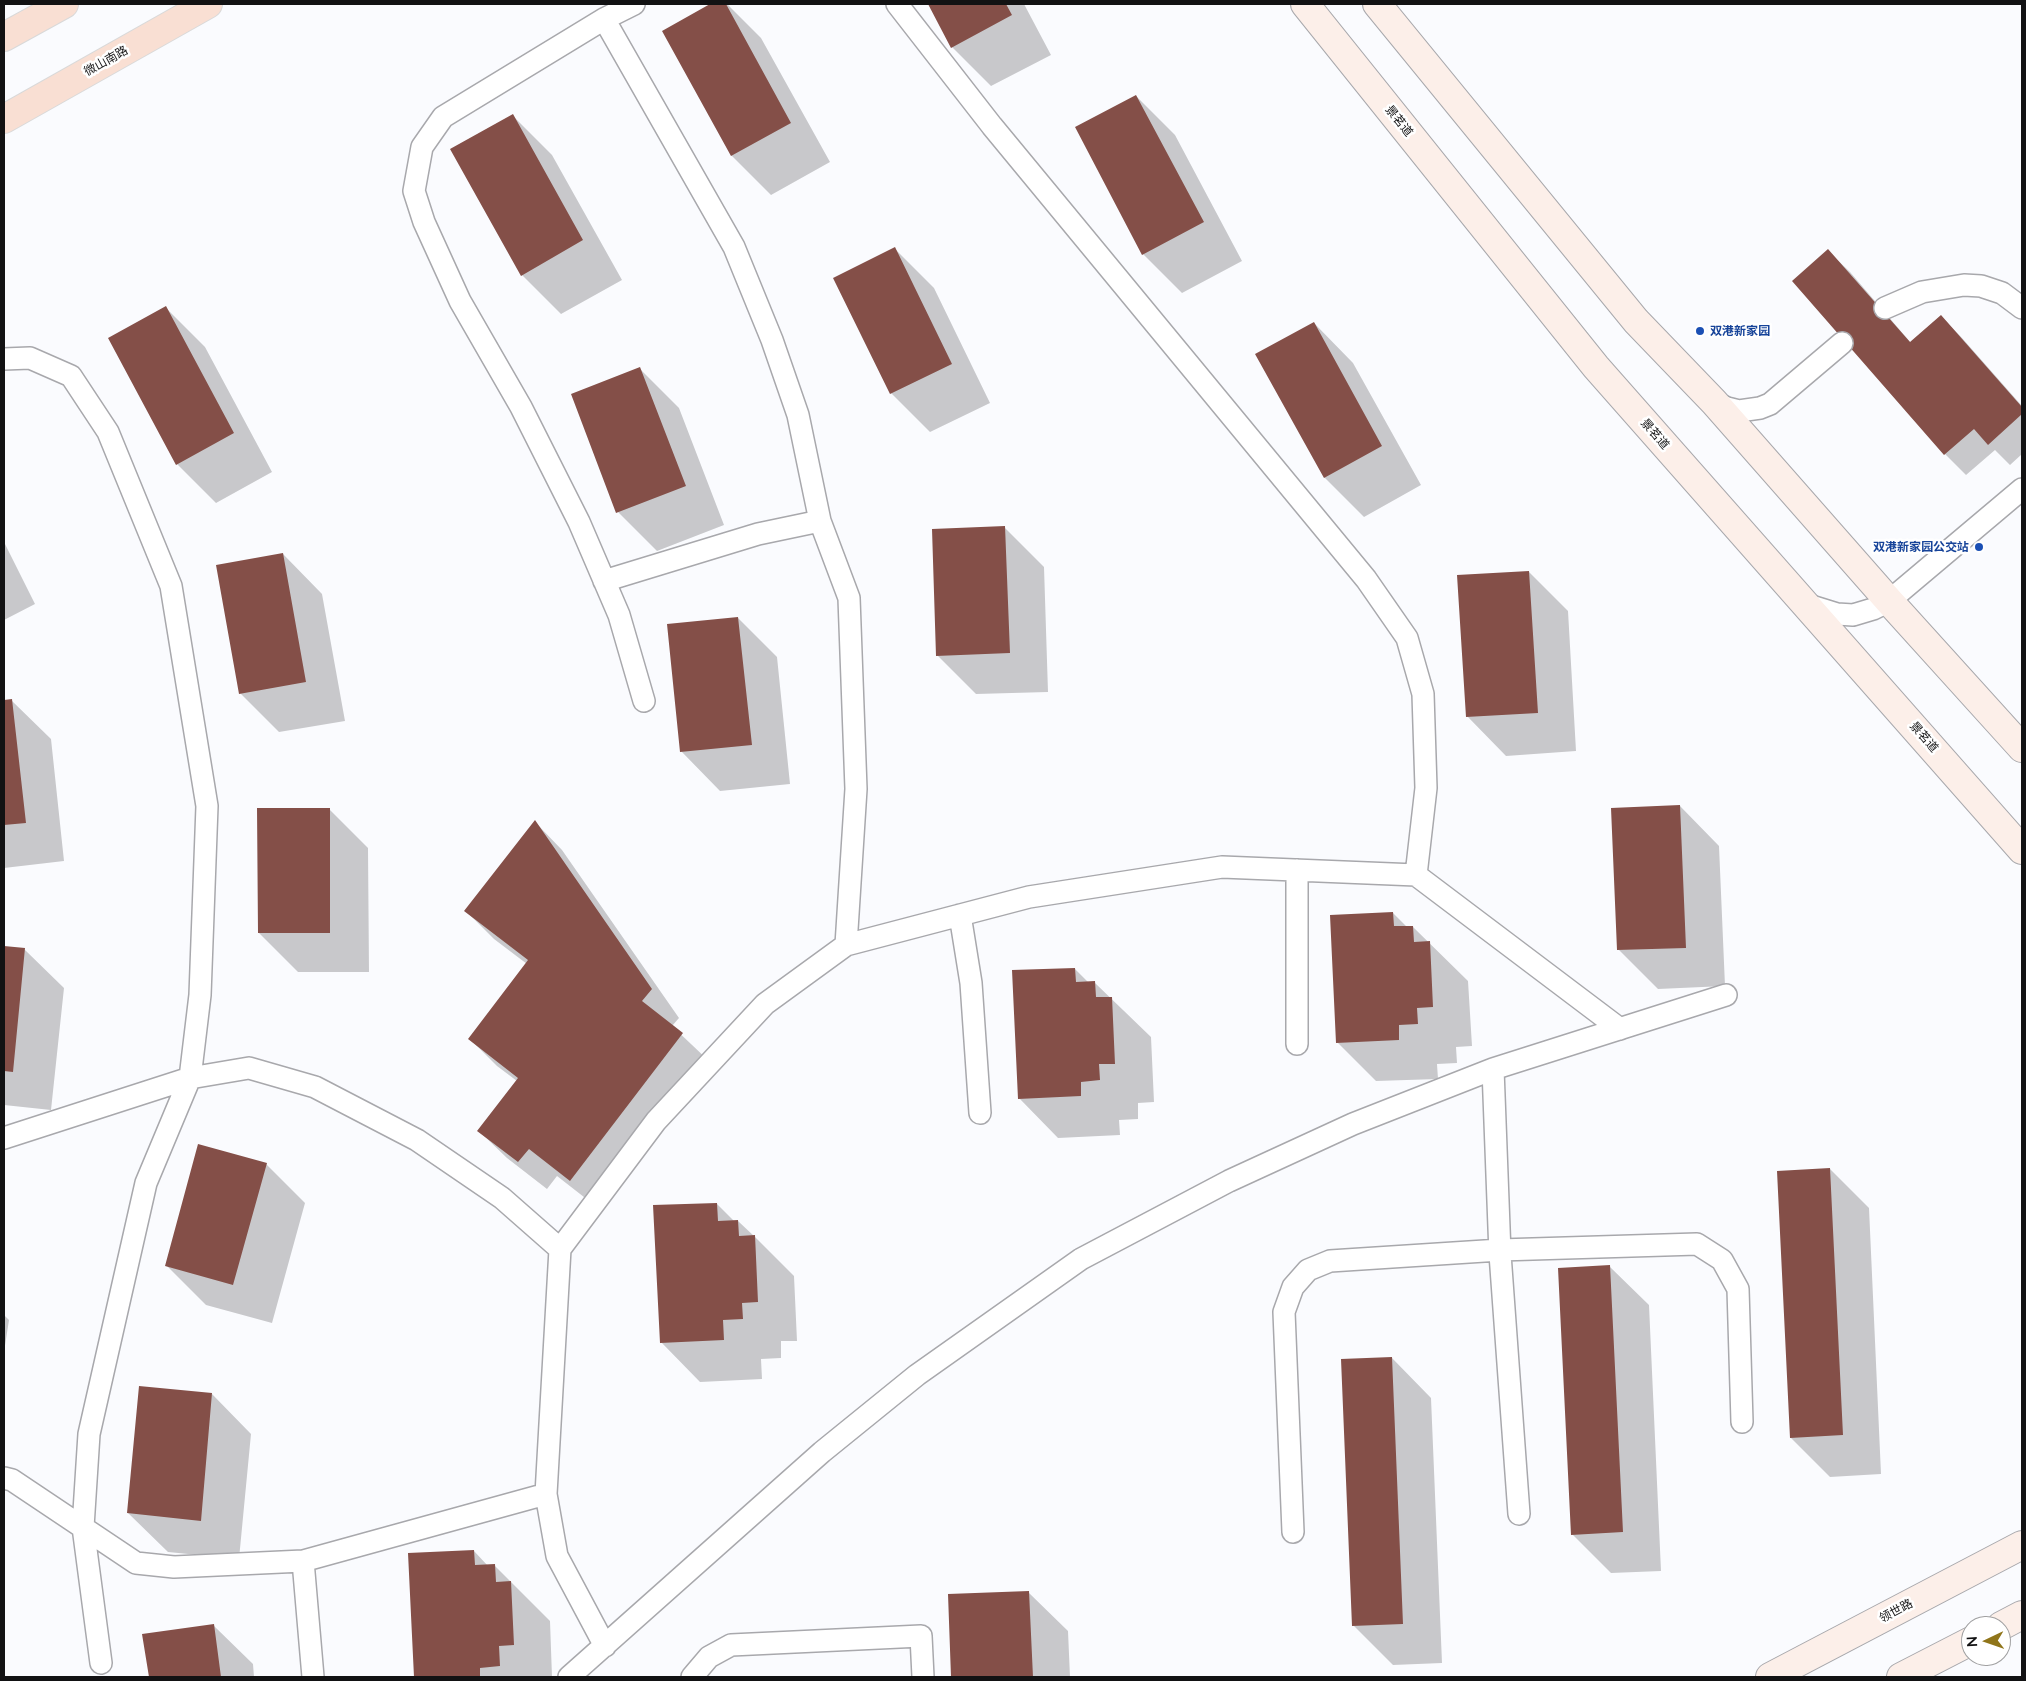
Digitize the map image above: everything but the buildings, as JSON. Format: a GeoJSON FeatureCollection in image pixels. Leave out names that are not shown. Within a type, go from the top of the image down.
{"type":"FeatureCollection","features":[{"type":"Feature","properties":{"kind":"main road"},"geometry":{"type":"LineString","coordinates":[[4,37],[64,4]]}},
{"type":"Feature","properties":{"kind":"main road","name":"微山南路"},"geometry":{"type":"LineString","coordinates":[[4,118],[208,4]]}},
{"type":"Feature","properties":{"kind":"street","name":"景茗道"},"geometry":{"type":"LineString","coordinates":[[1305,4],[1596,367],[1691,476],[1808,604],[2022,850]]}},
{"type":"Feature","properties":{"kind":"street"},"geometry":{"type":"LineString","coordinates":[[1377,4],[1636,321],[1714,402],[1889,601],[2022,748]]}},
{"type":"Feature","properties":{"kind":"street","name":"领世路"},"geometry":{"type":"LineString","coordinates":[[1770,1677],[2022,1544]]}},
{"type":"Feature","properties":{"kind":"street"},"geometry":{"type":"LineString","coordinates":[[1901,1677],[1961,1646]]}},
{"type":"Feature","properties":{"kind":"lane"},"geometry":{"type":"LineString","coordinates":[[634,4],[604,19],[443,116],[422,147],[414,191],[424,222],[460,301],[521,407],[579,522],[618,615],[644,701]]}},
{"type":"Feature","properties":{"kind":"lane"},"geometry":{"type":"LineString","coordinates":[[897,4],[992,126],[1366,579],[1407,638],[1423,694],[1426,788],[1416,874]]}},
{"type":"Feature","properties":{"kind":"lane"},"geometry":{"type":"LineString","coordinates":[[604,19],[734,247],[772,340],[798,415],[820,522],[849,598],[856,789],[846,945]]}},
{"type":"Feature","properties":{"kind":"lane"},"geometry":{"type":"LineString","coordinates":[[1885,308],[1902,299],[1922,292],[1964,285],[1981,286],[2002,293],[2022,308]]}},
{"type":"Feature","properties":{"kind":"lane"},"geometry":{"type":"LineString","coordinates":[[1714,402],[1739,411],[1755,409],[1770,404],[1842,343]]}},
{"type":"Feature","properties":{"kind":"lane"},"geometry":{"type":"LineString","coordinates":[[4,359],[30,358],[71,376],[108,432],[171,586],[207,806],[200,995],[190,1078],[146,1182],[89,1434],[82,1527],[101,1663]]}},
{"type":"Feature","properties":{"kind":"lane"},"geometry":{"type":"LineString","coordinates":[[1808,604],[1837,614],[1854,615],[1889,601],[2022,489]]}},
{"type":"Feature","properties":{"kind":"lane"},"geometry":{"type":"LineString","coordinates":[[604,581],[758,534],[820,522]]}},
{"type":"Feature","properties":{"kind":"lane"},"geometry":{"type":"LineString","coordinates":[[605,1646],[556,1556],[546,1494],[560,1249],[656,1121],[764,1004],[846,945],[1029,897],[1222,866],[1416,874],[1620,1029]]}},
{"type":"Feature","properties":{"kind":"lane"},"geometry":{"type":"LineString","coordinates":[[1297,870],[1297,1044]]}},
{"type":"Feature","properties":{"kind":"lane"},"geometry":{"type":"LineString","coordinates":[[960,915],[970,983],[980,1112]]}},
{"type":"Feature","properties":{"kind":"lane"},"geometry":{"type":"LineString","coordinates":[[570,1677],[822,1452],[917,1375],[1081,1259],[1229,1181],[1353,1124],[1494,1070],[1726,995]]}},
{"type":"Feature","properties":{"kind":"lane"},"geometry":{"type":"LineString","coordinates":[[4,1138],[190,1078],[249,1068],[314,1087],[417,1140],[502,1198],[560,1249]]}},
{"type":"Feature","properties":{"kind":"lane"},"geometry":{"type":"LineString","coordinates":[[1494,1070],[1500,1250],[1519,1514]]}},
{"type":"Feature","properties":{"kind":"lane"},"geometry":{"type":"LineString","coordinates":[[1292,1532],[1284,1312],[1293,1287],[1308,1270],[1330,1261],[1500,1250],[1697,1244],[1722,1260],[1738,1289],[1742,1422]]}},
{"type":"Feature","properties":{"kind":"lane"},"geometry":{"type":"LineString","coordinates":[[4,1478],[12,1480],[136,1563],[174,1567],[303,1561],[546,1494]]}},
{"type":"Feature","properties":{"kind":"lane"},"geometry":{"type":"LineString","coordinates":[[303,1561],[314,1677]]}},
{"type":"Feature","properties":{"kind":"lane"},"geometry":{"type":"LineString","coordinates":[[692,1677],[709,1658],[732,1645],[921,1636],[923,1677]]}},
{"type":"Feature","properties":{"kind":"place","name":"双港新家园"},"geometry":{"type":"Point","coordinates":[1700,331]}},
{"type":"Feature","properties":{"kind":"place","name":"双港新家园公交站"},"geometry":{"type":"Point","coordinates":[1979,547]}}]}
